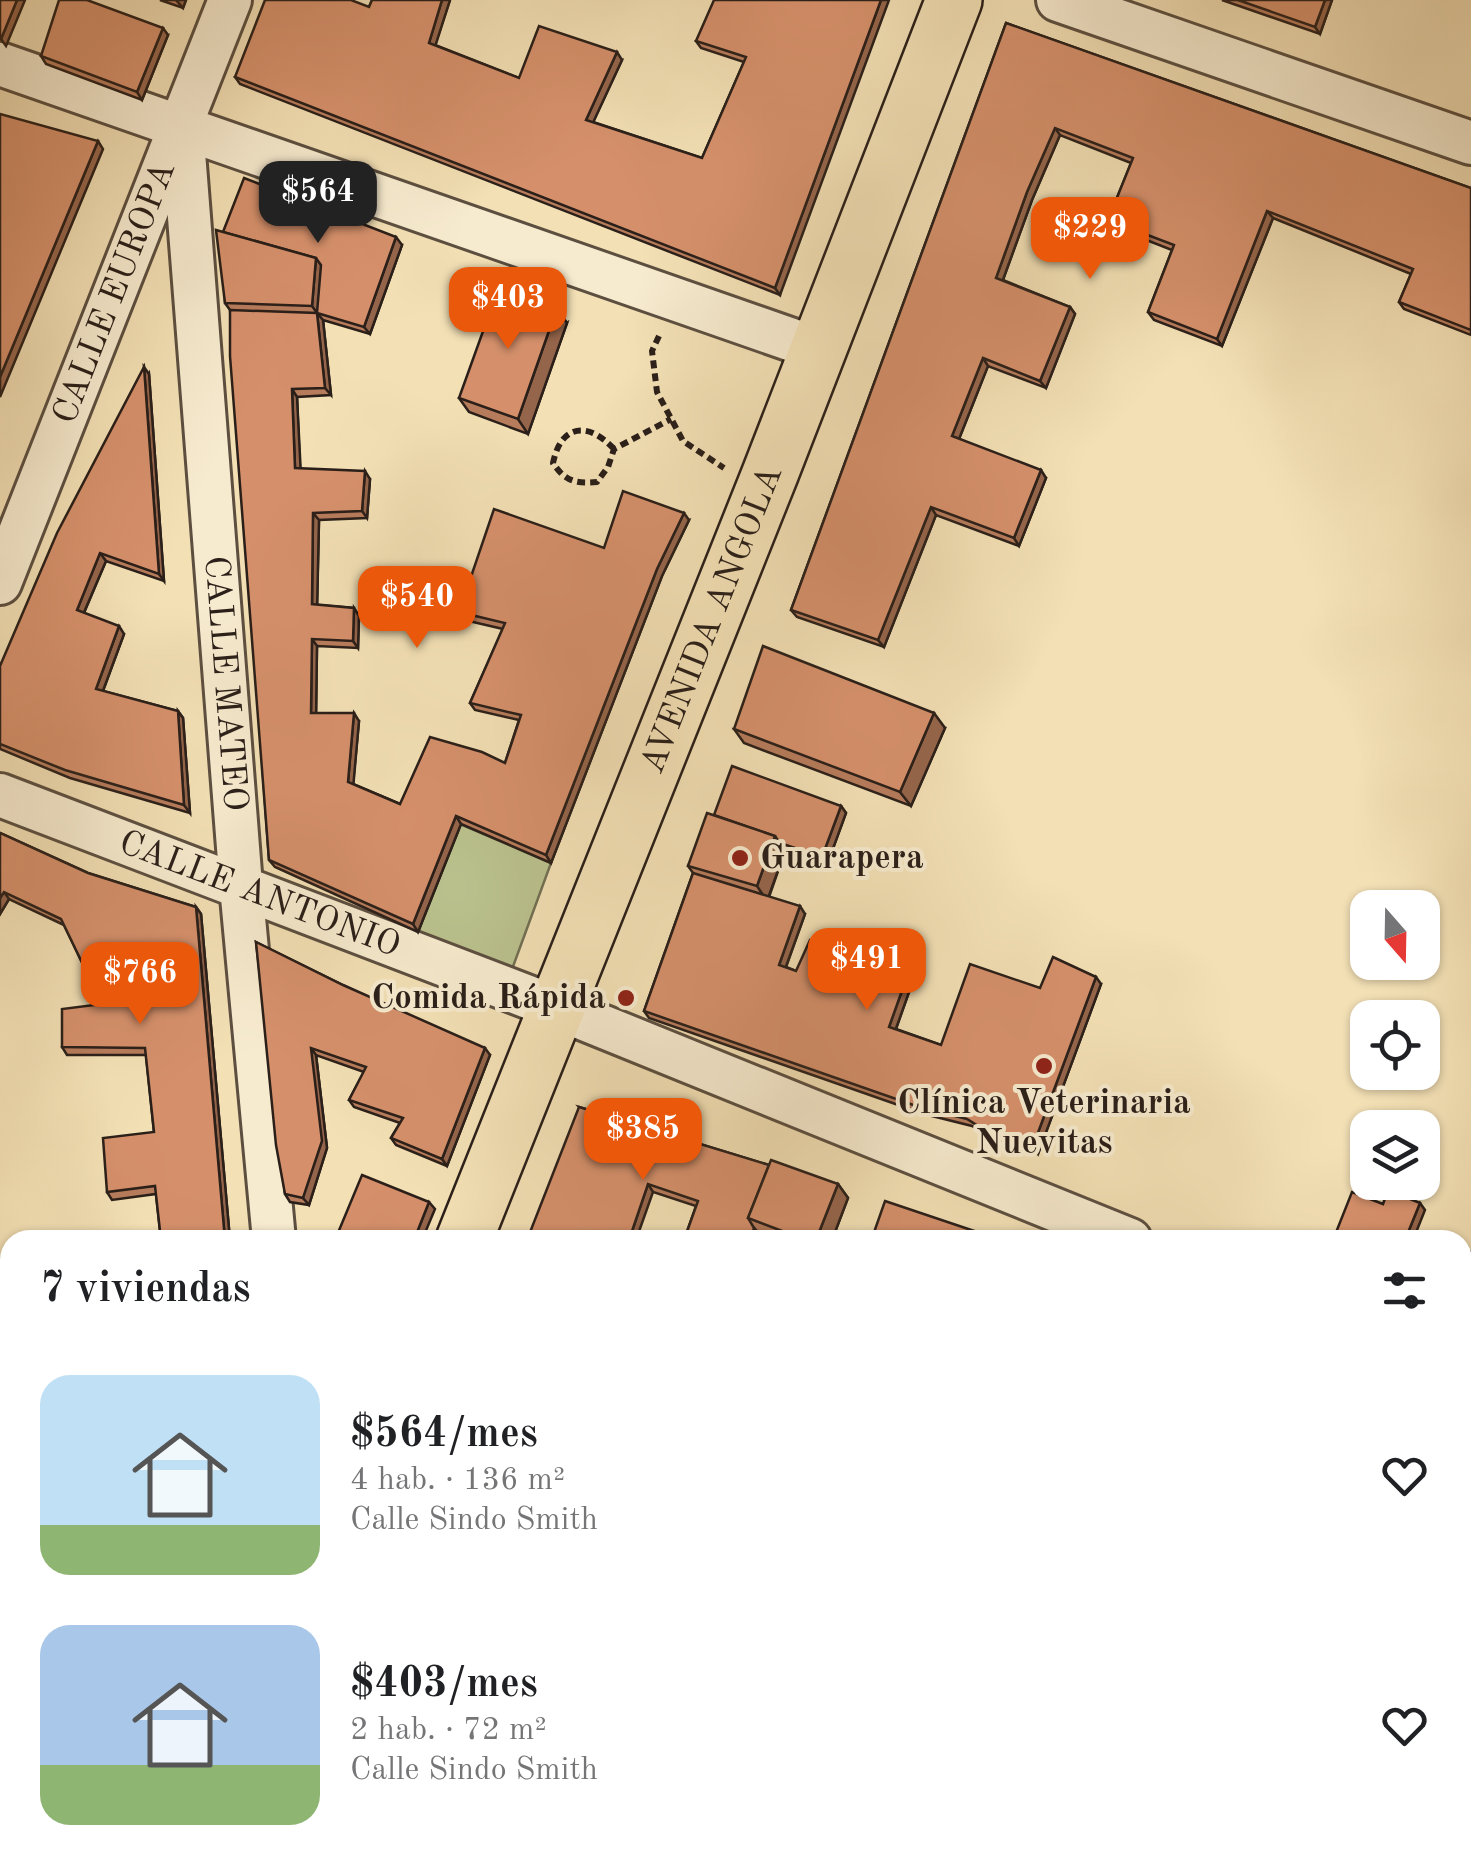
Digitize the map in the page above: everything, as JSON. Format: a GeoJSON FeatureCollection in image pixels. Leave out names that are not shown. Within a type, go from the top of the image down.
{"type":"FeatureCollection","features":[{"type":"Feature","properties":{"kind":"main road","name":"AVENIDA ANGOLA"},"geometry":{"type":"LineString","coordinates":[[468,1230],[770,474],[954,0]]}},
{"type":"Feature","properties":{"kind":"street","name":"CALLE EUROPA"},"geometry":{"type":"LineString","coordinates":[[0,583],[230,0]]}},
{"type":"Feature","properties":{"kind":"street"},"geometry":{"type":"LineString","coordinates":[[1058,0],[1471,143]]}},
{"type":"Feature","properties":{"kind":"street"},"geometry":{"type":"LineString","coordinates":[[0,64],[818,350]]}},
{"type":"Feature","properties":{"kind":"street","name":"CALLE MATEO"},"geometry":{"type":"LineString","coordinates":[[182,127],[241,886],[273,1230]]}},
{"type":"Feature","properties":{"kind":"street","name":"CALLE ANTONIO"},"geometry":{"type":"LineString","coordinates":[[0,795],[557,1008],[1098,1230]]}},
{"type":"Feature","properties":{"kind":"path"},"geometry":{"type":"LineString","coordinates":[[676,299],[652,350],[657,392],[683,441],[723,468],[770,474]]}},
{"type":"Feature","properties":{"kind":"path"},"geometry":{"type":"LineString","coordinates":[[614,449],[588,429],[570,433],[557,444],[552,463],[564,479],[578,484],[597,482],[608,468],[614,449],[672,419]]}},
{"type":"Feature","properties":{"kind":"green space"},"geometry":{"type":"Polygon","coordinates":[[[458,823],[551,863],[511,972],[418,932],[458,823]]]}},
{"type":"Feature","properties":{"kind":"building"},"geometry":{"type":"Polygon","coordinates":[[[0,0],[17,0],[1,39],[0,39],[0,0]]]}},
{"type":"Feature","properties":{"kind":"building"},"geometry":{"type":"Polygon","coordinates":[[[59,0],[87,0],[163,28],[137,92],[41,56],[59,0]]]}},
{"type":"Feature","properties":{"kind":"building"},"geometry":{"type":"Polygon","coordinates":[[[265,0],[351,0],[369,7],[372,0],[442,0],[429,43],[519,78],[539,26],[617,52],[586,120],[702,158],[746,57],[696,41],[714,0],[881,0],[775,288],[235,77],[265,0]]]}},
{"type":"Feature","properties":{"kind":"building"},"geometry":{"type":"Polygon","coordinates":[[[1238,0],[1325,0],[1315,27],[1238,0]]]}},
{"type":"Feature","properties":{"kind":"building"},"geometry":{"type":"Polygon","coordinates":[[[1006,23],[1471,188],[1471,330],[1399,302],[1413,269],[1267,211],[1217,339],[1148,312],[1174,245],[1108,220],[1133,158],[1055,128],[996,278],[1070,307],[1040,381],[983,358],[952,436],[1041,470],[1014,538],[931,507],[878,640],[791,610],[1006,23]]]}},
{"type":"Feature","properties":{"kind":"building"},"geometry":{"type":"Polygon","coordinates":[[[0,114],[98,141],[0,377],[0,114]]]}},
{"type":"Feature","properties":{"kind":"building"},"geometry":{"type":"Polygon","coordinates":[[[244,178],[396,237],[364,327],[317,313],[321,265],[316,258],[223,232],[244,178]]]}},
{"type":"Feature","properties":{"kind":"building"},"geometry":{"type":"Polygon","coordinates":[[[216,230],[316,258],[312,306],[225,303],[216,230]]]}},
{"type":"Feature","properties":{"kind":"building"},"geometry":{"type":"Polygon","coordinates":[[[500,284],[557,308],[518,419],[459,398],[500,284]]]}},
{"type":"Feature","properties":{"kind":"building"},"geometry":{"type":"Polygon","coordinates":[[[230,310],[317,313],[325,388],[292,389],[295,468],[365,471],[362,511],[313,513],[312,604],[354,608],[353,641],[312,639],[311,713],[354,713],[348,782],[400,804],[430,737],[505,763],[521,715],[470,703],[505,623],[459,612],[494,509],[604,548],[623,491],[684,513],[657,569],[546,855],[456,816],[413,924],[269,860],[230,356],[230,310]]]}},
{"type":"Feature","properties":{"kind":"building"},"geometry":{"type":"Polygon","coordinates":[[[144,367],[159,574],[100,553],[77,610],[119,626],[96,689],[178,711],[184,805],[65,770],[0,744],[0,666],[57,533],[144,367]]]}},
{"type":"Feature","properties":{"kind":"building"},"geometry":{"type":"Polygon","coordinates":[[[763,646],[934,713],[900,792],[734,729],[763,646]]]}},
{"type":"Feature","properties":{"kind":"building"},"geometry":{"type":"Polygon","coordinates":[[[732,766],[841,806],[822,857],[714,815],[732,766]]]}},
{"type":"Feature","properties":{"kind":"building"},"geometry":{"type":"Polygon","coordinates":[[[707,813],[775,836],[757,886],[688,866],[707,813]]]}},
{"type":"Feature","properties":{"kind":"building"},"geometry":{"type":"Polygon","coordinates":[[[0,833],[88,873],[196,907],[224,1230],[160,1230],[155,1186],[107,1192],[103,1138],[154,1132],[145,1048],[62,1047],[62,1009],[102,1004],[61,919],[4,892],[0,898],[0,833]]]}},
{"type":"Feature","properties":{"kind":"building"},"geometry":{"type":"Polygon","coordinates":[[[693,873],[800,906],[779,965],[796,971],[810,940],[909,971],[889,1027],[941,1045],[970,964],[1040,988],[1053,957],[1096,977],[1033,1146],[983,1129],[967,1119],[919,1107],[644,1011],[693,873]]]}},
{"type":"Feature","properties":{"kind":"building"},"geometry":{"type":"Polygon","coordinates":[[[256,942],[485,1048],[442,1159],[391,1138],[403,1118],[349,1100],[366,1067],[311,1048],[322,1141],[303,1198],[285,1194],[276,1145],[256,942]]]}},
{"type":"Feature","properties":{"kind":"building"},"geometry":{"type":"Polygon","coordinates":[[[579,1107],[769,1165],[748,1218],[753,1230],[688,1230],[698,1201],[648,1184],[632,1230],[531,1230],[579,1107]]]}},
{"type":"Feature","properties":{"kind":"building"},"geometry":{"type":"Polygon","coordinates":[[[771,1160],[838,1184],[820,1230],[780,1230],[748,1218],[771,1160]]]}},
{"type":"Feature","properties":{"kind":"building"},"geometry":{"type":"Polygon","coordinates":[[[362,1175],[429,1202],[418,1230],[339,1230],[362,1175]]]}},
{"type":"Feature","properties":{"kind":"building"},"geometry":{"type":"Polygon","coordinates":[[[1350,1197],[1383,1204],[1384,1200],[1420,1203],[1409,1230],[1337,1230],[1350,1197]]]}},
{"type":"Feature","properties":{"kind":"building"},"geometry":{"type":"Polygon","coordinates":[[[885,1201],[971,1230],[875,1230],[885,1201]]]}},
{"type":"Feature","properties":{"kind":"place","name":"Guarapera"},"geometry":{"type":"Point","coordinates":[740,858]}},
{"type":"Feature","properties":{"kind":"place","name":"Comida Rápida"},"geometry":{"type":"Point","coordinates":[626,998]}},
{"type":"Feature","properties":{"kind":"place","name":"Clínica Veterinaria Nuevitas"},"geometry":{"type":"Point","coordinates":[1044,1066]}}]}
